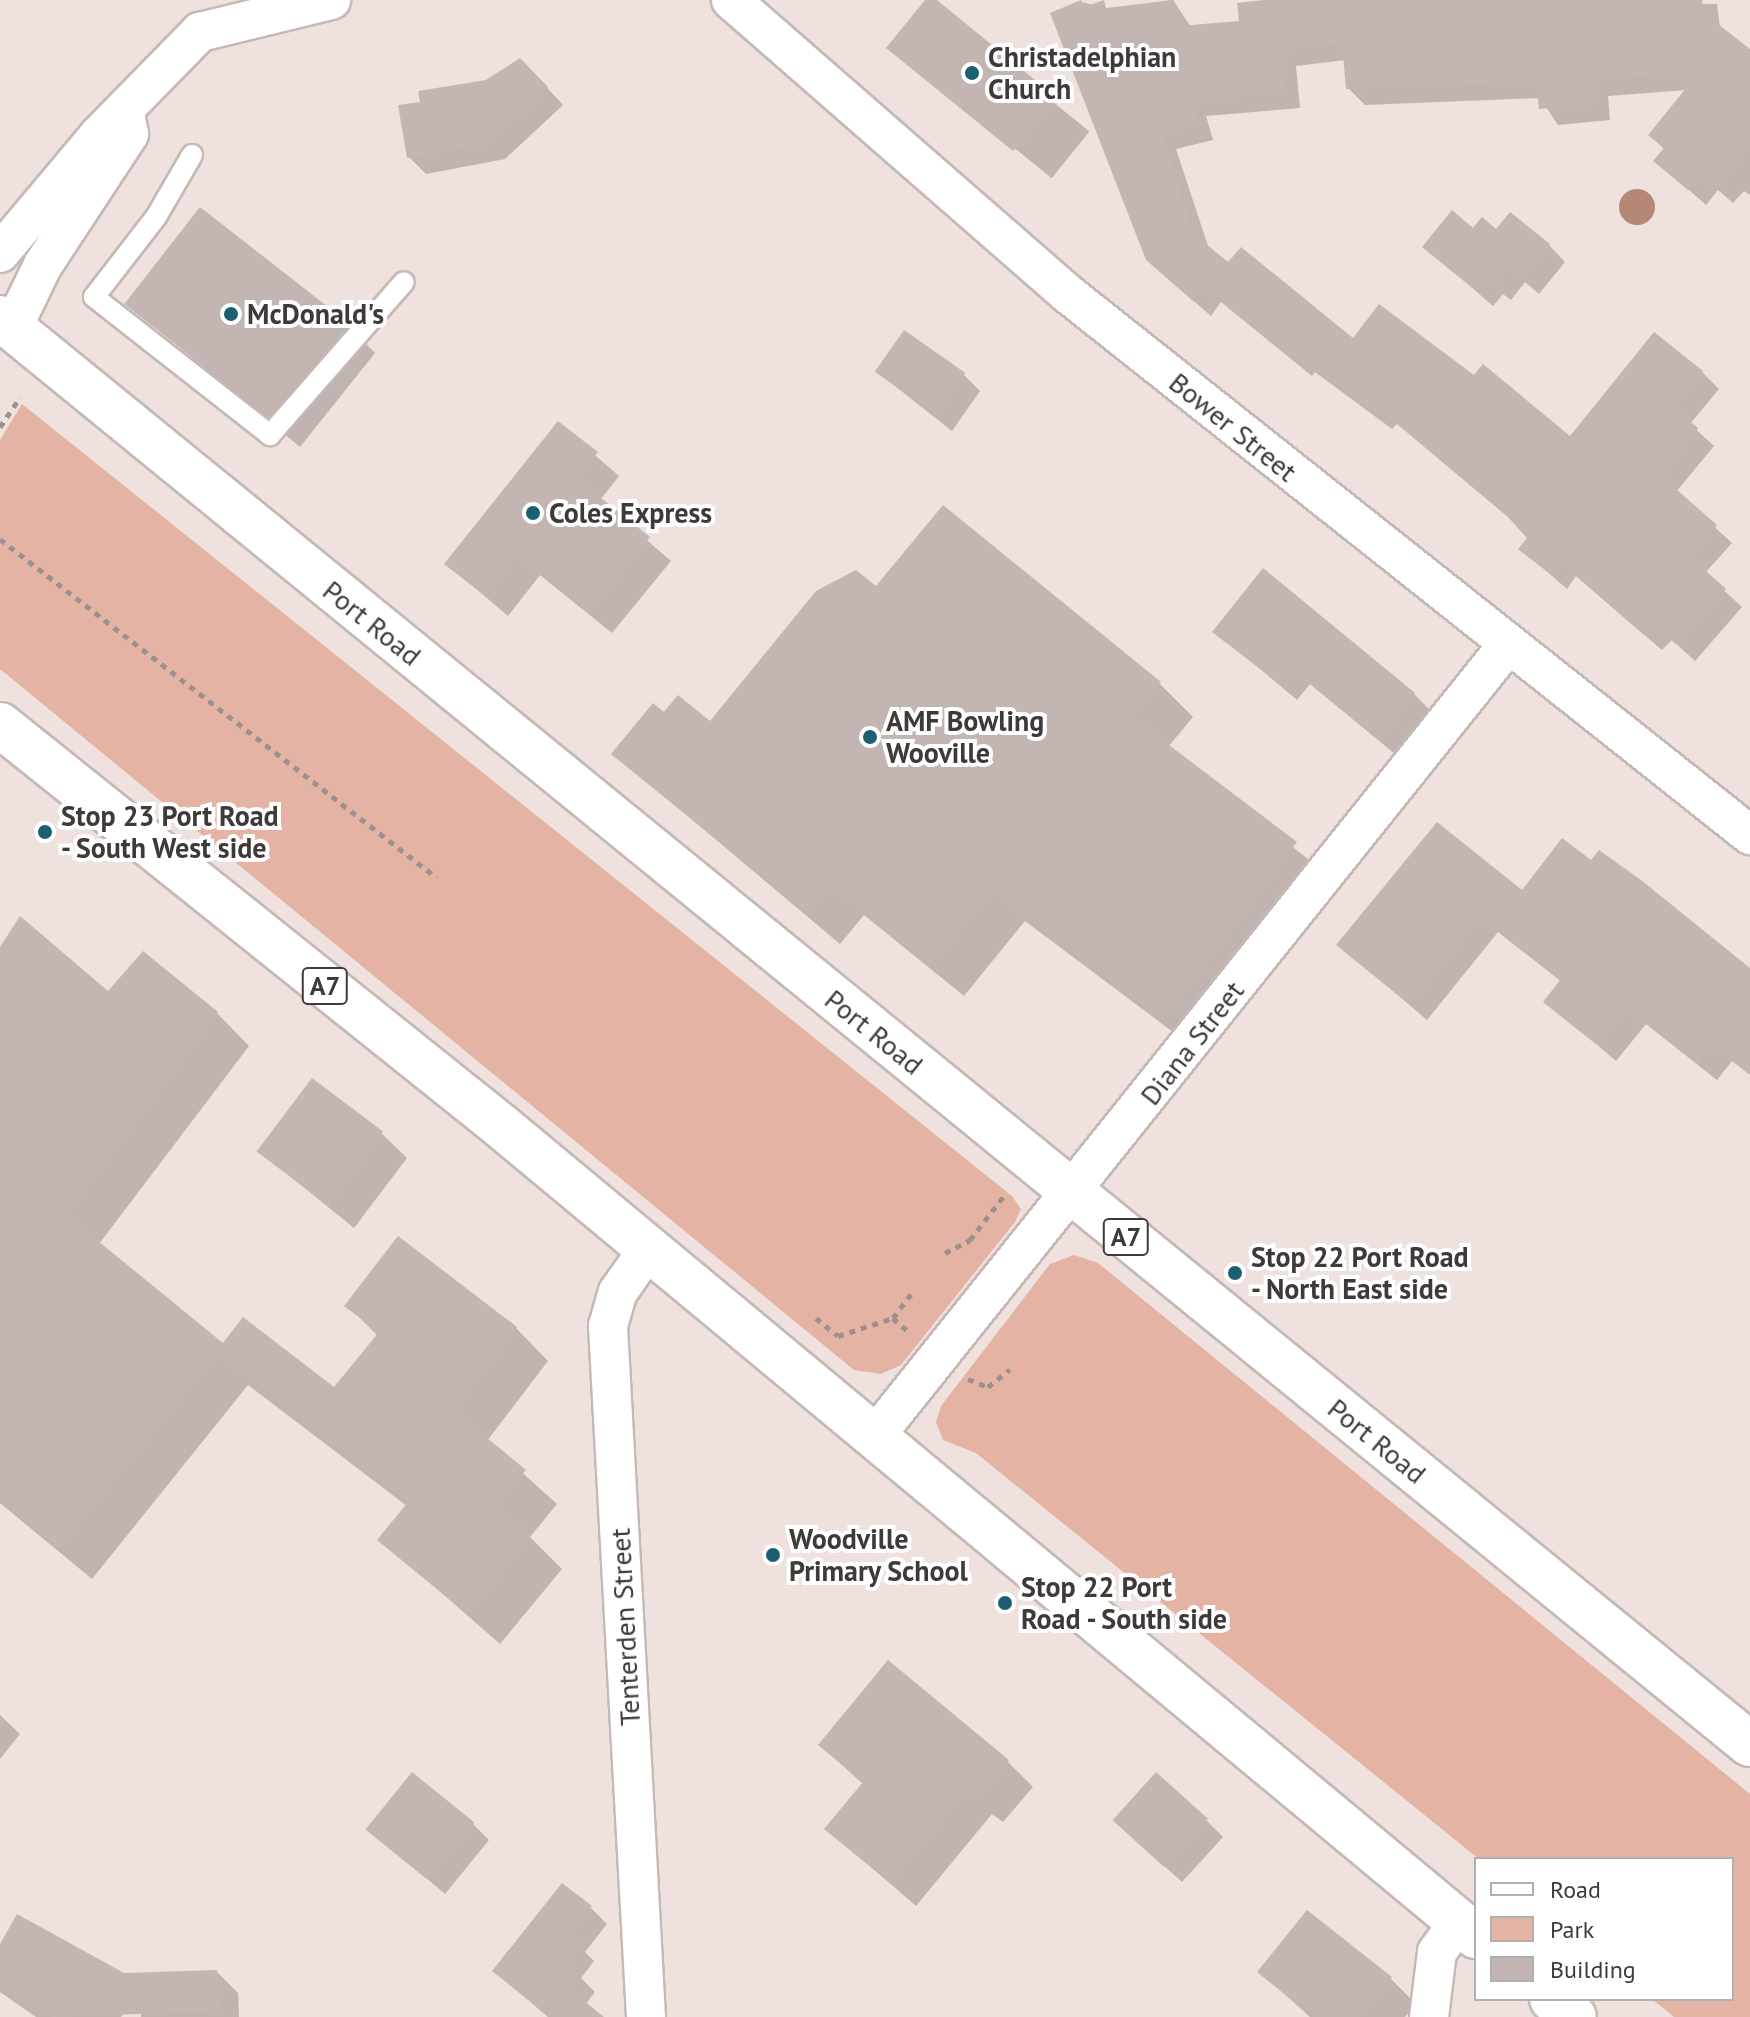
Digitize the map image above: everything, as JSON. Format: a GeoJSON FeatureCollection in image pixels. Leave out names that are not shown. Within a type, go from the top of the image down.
{"type":"FeatureCollection","features":[{"type":"Feature","properties":{"kind":"highway","name":"Port Road"},"geometry":{"type":"LineString","coordinates":[[4,330],[1750,1744]]}},
{"type":"Feature","properties":{"kind":"highway","name":"A7"},"geometry":{"type":"LineString","coordinates":[[0,725],[649,1248],[1468,1929]]}},
{"type":"Feature","properties":{"kind":"highway"},"geometry":{"type":"LineString","coordinates":[[1554,2001],[1574,2017]]}},
{"type":"Feature","properties":{"kind":"street"},"geometry":{"type":"LineString","coordinates":[[0,253],[100,134],[126,115],[200,32],[331,0]]}},
{"type":"Feature","properties":{"kind":"street","name":"Bower Street"},"geometry":{"type":"LineString","coordinates":[[731,0],[1068,294],[1506,647],[1750,835]]}},
{"type":"Feature","properties":{"kind":"street"},"geometry":{"type":"LineString","coordinates":[[4,330],[129,134],[126,115]]}},
{"type":"Feature","properties":{"kind":"street","name":"Diana Street"},"geometry":{"type":"LineString","coordinates":[[875,1436],[1066,1189],[1097,1164],[1506,647]]}},
{"type":"Feature","properties":{"kind":"street","name":"Tenterden Street"},"geometry":{"type":"LineString","coordinates":[[646,2017],[608,1326],[618,1292],[649,1248]]}},
{"type":"Feature","properties":{"kind":"street"},"geometry":{"type":"LineString","coordinates":[[1429,2017],[1437,1952],[1468,1929]]}},
{"type":"Feature","properties":{"kind":"lane"},"geometry":{"type":"LineString","coordinates":[[192,155],[156,217],[94,297],[270,435],[404,282]]}},
{"type":"Feature","properties":{"kind":"path"},"geometry":{"type":"LineString","coordinates":[[0,427],[20,397]]}},
{"type":"Feature","properties":{"kind":"path"},"geometry":{"type":"LineString","coordinates":[[0,539],[436,877]]}},
{"type":"Feature","properties":{"kind":"path"},"geometry":{"type":"LineString","coordinates":[[945,1253],[970,1240],[1001,1201]]}},
{"type":"Feature","properties":{"kind":"path"},"geometry":{"type":"LineString","coordinates":[[816,1318],[838,1336],[893,1318],[911,1294]]}},
{"type":"Feature","properties":{"kind":"path"},"geometry":{"type":"LineString","coordinates":[[964,1376],[988,1387],[1010,1369]]}},
{"type":"Feature","properties":{"kind":"green space"},"geometry":{"type":"Polygon","coordinates":[[[22,404],[1012,1196],[1021,1209],[1015,1222],[901,1365],[881,1374],[854,1370],[0,669],[0,440],[22,404]]]}},
{"type":"Feature","properties":{"kind":"green space"},"geometry":{"type":"Polygon","coordinates":[[[1074,1255],[1098,1263],[1750,1794],[1750,2017],[1674,2017],[1654,2001],[1734,2001],[1734,1857],[1477,1857],[976,1453],[943,1440],[936,1422],[941,1406],[1050,1264],[1074,1255]]]}},
{"type":"Feature","properties":{"kind":"shaded area"},"geometry":{"type":"Polygon","coordinates":[[[1637,189],[1650,194],[1655,207],[1650,220],[1637,225],[1624,220],[1619,207],[1624,194],[1637,189]]]}},
{"type":"Feature","properties":{"kind":"building","name":"Christadelphian Church"},"geometry":{"type":"Polygon","coordinates":[[[925,0],[937,0],[1057,98],[1013,151],[886,48],[925,0]]]}},
{"type":"Feature","properties":{"kind":"building"},"geometry":{"type":"Polygon","coordinates":[[[1081,0],[1084,7],[1104,0],[1106,8],[1173,0],[1179,26],[1239,21],[1237,3],[1264,0],[1702,0],[1704,13],[1750,49],[1750,145],[1716,188],[1700,175],[1688,190],[1653,161],[1664,148],[1648,135],[1700,71],[1592,80],[1594,104],[1539,109],[1536,82],[1346,89],[1342,43],[1280,50],[1284,92],[1190,100],[1197,123],[1161,133],[1194,234],[1228,262],[1241,247],[1353,338],[1379,304],[1474,375],[1483,364],[1570,436],[1654,332],[1703,371],[1673,408],[1698,428],[1660,475],[1717,525],[1689,556],[1726,589],[1677,645],[1654,625],[1644,635],[1559,561],[1549,573],[1518,549],[1527,538],[1507,516],[1379,408],[1375,414],[1297,357],[1294,361],[1203,287],[1193,301],[1146,260],[1050,13],[1081,0]]]}},
{"type":"Feature","properties":{"kind":"building"},"geometry":{"type":"Polygon","coordinates":[[[520,58],[548,87],[488,143],[407,158],[398,105],[420,102],[418,91],[486,80],[520,58]]]}},
{"type":"Feature","properties":{"kind":"building","name":"McDonald's"},"geometry":{"type":"Polygon","coordinates":[[[200,207],[343,319],[268,416],[124,304],[200,207]]]}},
{"type":"Feature","properties":{"kind":"building"},"geometry":{"type":"Polygon","coordinates":[[[1452,210],[1473,228],[1482,217],[1496,229],[1510,212],[1550,244],[1521,279],[1508,267],[1493,285],[1485,279],[1475,290],[1422,247],[1452,210]]]}},
{"type":"Feature","properties":{"kind":"building"},"geometry":{"type":"Polygon","coordinates":[[[904,330],[965,373],[936,415],[875,372],[904,330]]]}},
{"type":"Feature","properties":{"kind":"building"},"geometry":{"type":"Polygon","coordinates":[[[558,421],[598,452],[577,479],[650,537],[588,612],[517,554],[484,595],[444,564],[558,421]]]}},
{"type":"Feature","properties":{"kind":"building","name":"AMF Bowling Wooville"},"geometry":{"type":"Polygon","coordinates":[[[943,505],[1161,682],[1132,717],[1297,842],[1163,1019],[991,889],[930,964],[829,883],[806,912],[611,754],[653,703],[664,712],[678,695],[710,721],[816,591],[856,570],[876,586],[943,505]]]}},
{"type":"Feature","properties":{"kind":"building"},"geometry":{"type":"Polygon","coordinates":[[[1263,568],[1415,693],[1377,739],[1292,669],[1280,684],[1212,632],[1263,568]]]}},
{"type":"Feature","properties":{"kind":"building"},"geometry":{"type":"Polygon","coordinates":[[[1437,822],[1522,890],[1562,838],[1591,860],[1599,850],[1641,880],[1750,968],[1750,1073],[1713,1044],[1698,1064],[1627,1008],[1597,1045],[1543,1002],[1561,979],[1479,916],[1409,1004],[1336,945],[1437,822]]]}},
{"type":"Feature","properties":{"kind":"building"},"geometry":{"type":"Polygon","coordinates":[[[20,916],[108,991],[143,951],[218,1012],[65,1214],[223,1343],[243,1317],[334,1387],[379,1332],[344,1306],[398,1236],[517,1327],[453,1410],[526,1470],[496,1506],[531,1535],[466,1613],[377,1540],[408,1502],[217,1351],[58,1548],[0,1500],[0,947],[20,916]]]}},
{"type":"Feature","properties":{"kind":"building"},"geometry":{"type":"Polygon","coordinates":[[[312,1078],[383,1132],[328,1205],[257,1151],[312,1078]]]}},
{"type":"Feature","properties":{"kind":"building"},"geometry":{"type":"Polygon","coordinates":[[[888,1660],[1009,1760],[976,1798],[966,1790],[889,1882],[824,1829],[863,1782],[818,1745],[888,1660]]]}},
{"type":"Feature","properties":{"kind":"building"},"geometry":{"type":"Polygon","coordinates":[[[412,1772],[474,1822],[428,1880],[365,1830],[412,1772]]]}},
{"type":"Feature","properties":{"kind":"building"},"geometry":{"type":"Polygon","coordinates":[[[1156,1772],[1208,1819],[1165,1867],[1113,1820],[1156,1772]]]}},
{"type":"Feature","properties":{"kind":"building"},"geometry":{"type":"Polygon","coordinates":[[[562,1883],[592,1906],[567,1938],[579,1942],[564,1962],[579,1974],[568,1988],[604,2017],[550,2017],[492,1971],[562,1883]]]}},
{"type":"Feature","properties":{"kind":"building"},"geometry":{"type":"Polygon","coordinates":[[[1307,1910],[1392,1977],[1360,2017],[1313,2017],[1257,1972],[1307,1910]]]}},
{"type":"Feature","properties":{"kind":"building"},"geometry":{"type":"Polygon","coordinates":[[[17,1914],[124,1973],[217,1970],[219,2011],[54,2017],[0,1987],[0,1944],[17,1914]]]}},
{"type":"Feature","properties":{"kind":"place","name":"Christadelphian Church"},"geometry":{"type":"Point","coordinates":[972,73]}},
{"type":"Feature","properties":{"kind":"place","name":"McDonald's"},"geometry":{"type":"Point","coordinates":[231,314]}},
{"type":"Feature","properties":{"kind":"place","name":"Coles Express"},"geometry":{"type":"Point","coordinates":[533,513]}},
{"type":"Feature","properties":{"kind":"place","name":"AMF Bowling Wooville"},"geometry":{"type":"Point","coordinates":[870,737]}},
{"type":"Feature","properties":{"kind":"place","name":"Stop 23 Port Road - South West side"},"geometry":{"type":"Point","coordinates":[45,832]}},
{"type":"Feature","properties":{"kind":"place","name":"Stop 22 Port Road - North East side"},"geometry":{"type":"Point","coordinates":[1235,1273]}},
{"type":"Feature","properties":{"kind":"place","name":"Woodville Primary School"},"geometry":{"type":"Point","coordinates":[773,1555]}},
{"type":"Feature","properties":{"kind":"place","name":"Stop 22 Port Road - South side"},"geometry":{"type":"Point","coordinates":[1005,1603]}}]}
